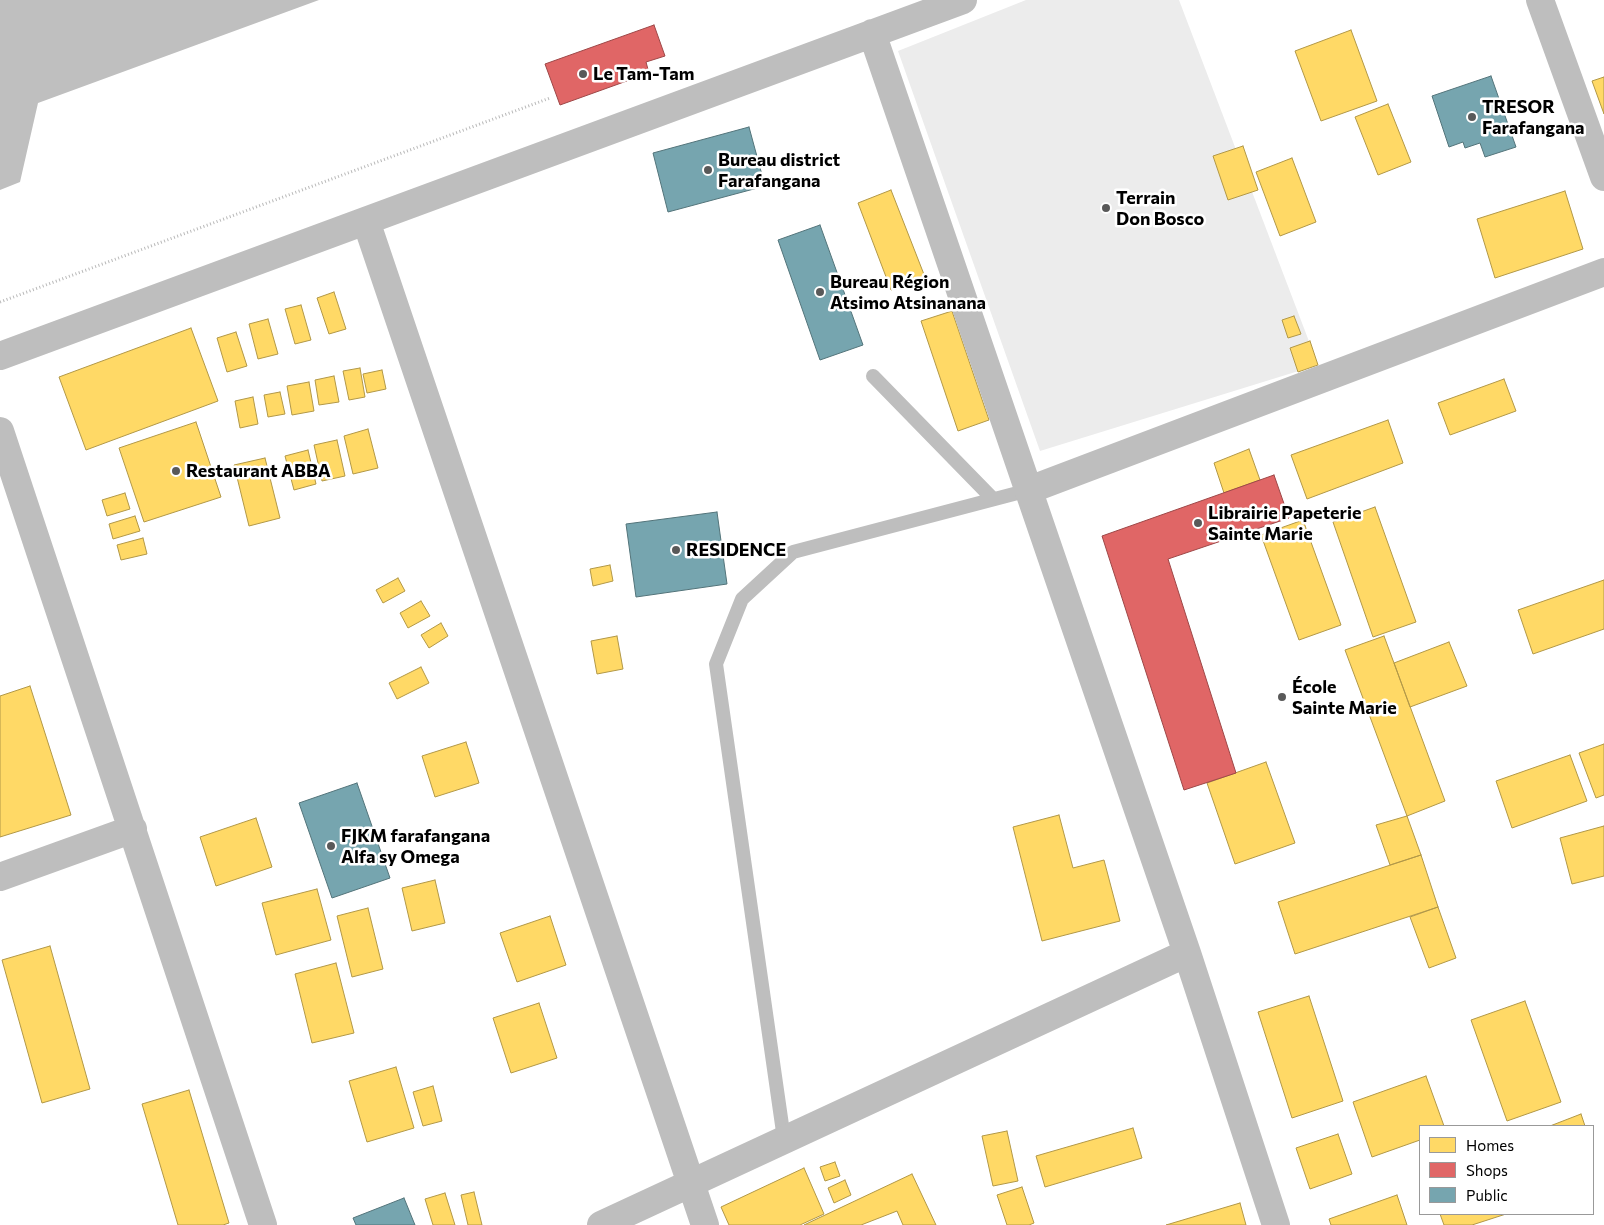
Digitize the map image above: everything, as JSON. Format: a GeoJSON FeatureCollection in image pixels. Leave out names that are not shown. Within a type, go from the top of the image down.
{"type":"FeatureCollection","features":[{"type":"Feature","properties":{"kind":"street"},"geometry":{"type":"LineString","coordinates":[[0,356],[963,0]]}},
{"type":"Feature","properties":{"kind":"street"},"geometry":{"type":"LineString","coordinates":[[1540,0],[1604,177]]}},
{"type":"Feature","properties":{"kind":"street"},"geometry":{"type":"LineString","coordinates":[[872,33],[1187,953],[1276,1225]]}},
{"type":"Feature","properties":{"kind":"street"},"geometry":{"type":"LineString","coordinates":[[366,221],[705,1225]]}},
{"type":"Feature","properties":{"kind":"street"},"geometry":{"type":"LineString","coordinates":[[1029,490],[1604,272]]}},
{"type":"Feature","properties":{"kind":"street"},"geometry":{"type":"LineString","coordinates":[[0,431],[263,1225]]}},
{"type":"Feature","properties":{"kind":"street"},"geometry":{"type":"LineString","coordinates":[[0,877],[133,829]]}},
{"type":"Feature","properties":{"kind":"street"},"geometry":{"type":"LineString","coordinates":[[601,1225],[1187,953]]}},
{"type":"Feature","properties":{"kind":"lane"},"geometry":{"type":"LineString","coordinates":[[873,376],[993,499]]}},
{"type":"Feature","properties":{"kind":"lane"},"geometry":{"type":"LineString","coordinates":[[784,1139],[716,664],[742,599],[793,552],[1029,490]]}},
{"type":"Feature","properties":{"kind":"path"},"geometry":{"type":"LineString","coordinates":[[0,302],[550,98]]}},
{"type":"Feature","properties":{"kind":"shaded area"},"geometry":{"type":"Polygon","coordinates":[[[0,0],[319,0],[38,103],[20,182],[0,190],[0,0]]]}},
{"type":"Feature","properties":{"kind":"shaded area","name":"Terrain Don Bosco"},"geometry":{"type":"Polygon","coordinates":[[[1026,0],[1179,0],[1318,365],[1040,451],[898,51],[1026,0]]]}},
{"type":"Feature","properties":{"kind":"building: Homes"},"geometry":{"type":"Polygon","coordinates":[[[1351,30],[1377,101],[1321,121],[1295,51],[1351,30]]]}},
{"type":"Feature","properties":{"kind":"building: Homes"},"geometry":{"type":"Polygon","coordinates":[[[1604,77],[1604,114],[1592,81],[1604,77]]]}},
{"type":"Feature","properties":{"kind":"building: Homes"},"geometry":{"type":"Polygon","coordinates":[[[1388,104],[1411,162],[1378,175],[1355,117],[1388,104]]]}},
{"type":"Feature","properties":{"kind":"building: Homes"},"geometry":{"type":"Polygon","coordinates":[[[1243,146],[1258,190],[1228,200],[1213,156],[1243,146]]]}},
{"type":"Feature","properties":{"kind":"building: Homes"},"geometry":{"type":"Polygon","coordinates":[[[1292,158],[1316,222],[1280,236],[1256,172],[1292,158]]]}},
{"type":"Feature","properties":{"kind":"building: Homes"},"geometry":{"type":"Polygon","coordinates":[[[891,190],[925,277],[891,290],[858,203],[891,190]]]}},
{"type":"Feature","properties":{"kind":"building: Homes"},"geometry":{"type":"Polygon","coordinates":[[[1565,191],[1583,249],[1495,278],[1477,219],[1565,191]]]}},
{"type":"Feature","properties":{"kind":"building: Homes"},"geometry":{"type":"Polygon","coordinates":[[[334,292],[346,329],[329,334],[317,298],[334,292]]]}},
{"type":"Feature","properties":{"kind":"building: Homes"},"geometry":{"type":"Polygon","coordinates":[[[301,305],[311,340],[295,344],[285,309],[301,305]]]}},
{"type":"Feature","properties":{"kind":"building: Homes"},"geometry":{"type":"Polygon","coordinates":[[[952,311],[989,420],[958,431],[921,321],[952,311]]]}},
{"type":"Feature","properties":{"kind":"building: Homes"},"geometry":{"type":"Polygon","coordinates":[[[1294,316],[1301,334],[1288,338],[1282,320],[1294,316]]]}},
{"type":"Feature","properties":{"kind":"building: Homes"},"geometry":{"type":"Polygon","coordinates":[[[268,319],[278,354],[258,359],[249,324],[268,319]]]}},
{"type":"Feature","properties":{"kind":"building: Homes"},"geometry":{"type":"Polygon","coordinates":[[[191,328],[218,401],[86,450],[59,377],[191,328]]]}},
{"type":"Feature","properties":{"kind":"building: Homes"},"geometry":{"type":"Polygon","coordinates":[[[236,332],[247,366],[227,372],[217,338],[236,332]]]}},
{"type":"Feature","properties":{"kind":"building: Homes"},"geometry":{"type":"Polygon","coordinates":[[[1310,341],[1318,365],[1298,372],[1290,348],[1310,341]]]}},
{"type":"Feature","properties":{"kind":"building: Homes"},"geometry":{"type":"Polygon","coordinates":[[[360,368],[365,397],[349,400],[343,371],[360,368]]]}},
{"type":"Feature","properties":{"kind":"building: Homes"},"geometry":{"type":"Polygon","coordinates":[[[382,370],[386,389],[367,393],[363,374],[382,370]]]}},
{"type":"Feature","properties":{"kind":"building: Homes"},"geometry":{"type":"Polygon","coordinates":[[[334,376],[339,402],[319,405],[315,380],[334,376]]]}},
{"type":"Feature","properties":{"kind":"building: Homes"},"geometry":{"type":"Polygon","coordinates":[[[1504,379],[1516,411],[1450,435],[1438,403],[1504,379]]]}},
{"type":"Feature","properties":{"kind":"building: Homes"},"geometry":{"type":"Polygon","coordinates":[[[309,382],[314,411],[292,415],[287,386],[309,382]]]}},
{"type":"Feature","properties":{"kind":"building: Homes"},"geometry":{"type":"Polygon","coordinates":[[[280,392],[285,414],[268,417],[264,395],[280,392]]]}},
{"type":"Feature","properties":{"kind":"building: Homes"},"geometry":{"type":"Polygon","coordinates":[[[253,397],[258,424],[240,428],[235,401],[253,397]]]}},
{"type":"Feature","properties":{"kind":"building: Homes"},"geometry":{"type":"Polygon","coordinates":[[[1388,420],[1403,463],[1307,499],[1291,455],[1388,420]]]}},
{"type":"Feature","properties":{"kind":"building: Homes"},"geometry":{"type":"Polygon","coordinates":[[[196,422],[221,497],[144,522],[119,448],[196,422]]]}},
{"type":"Feature","properties":{"kind":"building: Homes"},"geometry":{"type":"Polygon","coordinates":[[[368,429],[378,468],[353,474],[344,436],[368,429]]]}},
{"type":"Feature","properties":{"kind":"building: Homes"},"geometry":{"type":"Polygon","coordinates":[[[337,440],[345,476],[322,481],[314,445],[337,440]]]}},
{"type":"Feature","properties":{"kind":"building: Homes"},"geometry":{"type":"Polygon","coordinates":[[[1249,449],[1260,480],[1224,493],[1214,463],[1249,449]]]}},
{"type":"Feature","properties":{"kind":"building: Homes"},"geometry":{"type":"Polygon","coordinates":[[[308,450],[316,484],[294,490],[285,456],[308,450]]]}},
{"type":"Feature","properties":{"kind":"building: Homes"},"geometry":{"type":"Polygon","coordinates":[[[265,458],[280,518],[249,526],[234,465],[265,458]]]}},
{"type":"Feature","properties":{"kind":"building: Homes"},"geometry":{"type":"Polygon","coordinates":[[[125,493],[130,509],[107,516],[102,500],[125,493]]]}},
{"type":"Feature","properties":{"kind":"building: Homes"},"geometry":{"type":"Polygon","coordinates":[[[1375,507],[1416,622],[1373,637],[1333,522],[1375,507]]]}},
{"type":"Feature","properties":{"kind":"building: Homes"},"geometry":{"type":"Polygon","coordinates":[[[135,516],[140,531],[113,539],[109,524],[135,516]]]}},
{"type":"Feature","properties":{"kind":"building: Homes"},"geometry":{"type":"Polygon","coordinates":[[[1303,520],[1341,625],[1299,640],[1261,535],[1303,520]]]}},
{"type":"Feature","properties":{"kind":"building: Homes"},"geometry":{"type":"Polygon","coordinates":[[[143,538],[147,554],[121,560],[117,545],[143,538]]]}},
{"type":"Feature","properties":{"kind":"building: Homes"},"geometry":{"type":"Polygon","coordinates":[[[610,565],[613,581],[593,586],[590,569],[610,565]]]}},
{"type":"Feature","properties":{"kind":"building: Homes"},"geometry":{"type":"Polygon","coordinates":[[[398,578],[405,591],[383,603],[376,590],[398,578]]]}},
{"type":"Feature","properties":{"kind":"building: Homes"},"geometry":{"type":"Polygon","coordinates":[[[1604,580],[1604,629],[1533,654],[1518,610],[1604,580]]]}},
{"type":"Feature","properties":{"kind":"building: Homes"},"geometry":{"type":"Polygon","coordinates":[[[421,601],[430,616],[408,628],[400,613],[421,601]]]}},
{"type":"Feature","properties":{"kind":"building: Homes"},"geometry":{"type":"Polygon","coordinates":[[[441,623],[448,636],[429,648],[421,635],[441,623]]]}},
{"type":"Feature","properties":{"kind":"building: Homes"},"geometry":{"type":"Polygon","coordinates":[[[617,636],[623,669],[597,674],[591,641],[617,636]]]}},
{"type":"Feature","properties":{"kind":"building: Homes"},"geometry":{"type":"Polygon","coordinates":[[[1384,636],[1445,801],[1407,816],[1345,650],[1384,636]]]}},
{"type":"Feature","properties":{"kind":"building: Homes"},"geometry":{"type":"Polygon","coordinates":[[[1449,642],[1467,686],[1410,707],[1394,663],[1449,642]]]}},
{"type":"Feature","properties":{"kind":"building: Homes"},"geometry":{"type":"Polygon","coordinates":[[[421,667],[429,683],[397,699],[389,683],[421,667]]]}},
{"type":"Feature","properties":{"kind":"building: Homes"},"geometry":{"type":"Polygon","coordinates":[[[30,686],[71,815],[0,837],[0,696],[30,686]]]}},
{"type":"Feature","properties":{"kind":"building: Homes"},"geometry":{"type":"Polygon","coordinates":[[[466,742],[479,783],[435,797],[422,756],[466,742]]]}},
{"type":"Feature","properties":{"kind":"building: Homes"},"geometry":{"type":"Polygon","coordinates":[[[1604,744],[1604,795],[1596,798],[1579,753],[1604,744]]]}},
{"type":"Feature","properties":{"kind":"building: Homes"},"geometry":{"type":"Polygon","coordinates":[[[1570,755],[1587,801],[1512,828],[1496,781],[1570,755]]]}},
{"type":"Feature","properties":{"kind":"building: Homes"},"geometry":{"type":"Polygon","coordinates":[[[1266,762],[1295,843],[1235,864],[1207,783],[1266,762]]]}},
{"type":"Feature","properties":{"kind":"building: Homes"},"geometry":{"type":"Polygon","coordinates":[[[1059,815],[1073,868],[1104,860],[1120,921],[1042,941],[1013,827],[1059,815]]]}},
{"type":"Feature","properties":{"kind":"building: Homes"},"geometry":{"type":"Polygon","coordinates":[[[1407,816],[1421,855],[1390,865],[1376,825],[1407,816]]]}},
{"type":"Feature","properties":{"kind":"building: Homes"},"geometry":{"type":"Polygon","coordinates":[[[256,818],[272,867],[216,886],[200,837],[256,818]]]}},
{"type":"Feature","properties":{"kind":"building: Homes"},"geometry":{"type":"Polygon","coordinates":[[[1604,826],[1604,876],[1572,884],[1560,838],[1604,826]]]}},
{"type":"Feature","properties":{"kind":"building: Homes"},"geometry":{"type":"Polygon","coordinates":[[[1421,855],[1438,907],[1295,954],[1278,902],[1421,855]]]}},
{"type":"Feature","properties":{"kind":"building: Homes"},"geometry":{"type":"Polygon","coordinates":[[[435,880],[445,923],[412,931],[402,888],[435,880]]]}},
{"type":"Feature","properties":{"kind":"building: Homes"},"geometry":{"type":"Polygon","coordinates":[[[317,889],[331,940],[276,955],[262,903],[317,889]]]}},
{"type":"Feature","properties":{"kind":"building: Homes"},"geometry":{"type":"Polygon","coordinates":[[[1438,907],[1456,958],[1429,968],[1410,917],[1438,907]]]}},
{"type":"Feature","properties":{"kind":"building: Homes"},"geometry":{"type":"Polygon","coordinates":[[[368,908],[383,969],[352,977],[337,916],[368,908]]]}},
{"type":"Feature","properties":{"kind":"building: Homes"},"geometry":{"type":"Polygon","coordinates":[[[550,916],[566,965],[517,982],[500,933],[550,916]]]}},
{"type":"Feature","properties":{"kind":"building: Homes"},"geometry":{"type":"Polygon","coordinates":[[[50,946],[90,1089],[42,1103],[2,960],[50,946]]]}},
{"type":"Feature","properties":{"kind":"building: Homes"},"geometry":{"type":"Polygon","coordinates":[[[336,963],[354,1033],[312,1043],[295,974],[336,963]]]}},
{"type":"Feature","properties":{"kind":"building: Homes"},"geometry":{"type":"Polygon","coordinates":[[[1309,996],[1343,1101],[1292,1118],[1258,1012],[1309,996]]]}},
{"type":"Feature","properties":{"kind":"building: Homes"},"geometry":{"type":"Polygon","coordinates":[[[1525,1001],[1561,1102],[1507,1121],[1471,1020],[1525,1001]]]}},
{"type":"Feature","properties":{"kind":"building: Homes"},"geometry":{"type":"Polygon","coordinates":[[[539,1003],[557,1058],[511,1073],[493,1018],[539,1003]]]}},
{"type":"Feature","properties":{"kind":"building: Homes"},"geometry":{"type":"Polygon","coordinates":[[[396,1067],[414,1128],[367,1142],[349,1081],[396,1067]]]}},
{"type":"Feature","properties":{"kind":"building: Homes"},"geometry":{"type":"Polygon","coordinates":[[[1426,1076],[1444,1125],[1419,1125],[1419,1140],[1372,1157],[1353,1102],[1426,1076]]]}},
{"type":"Feature","properties":{"kind":"building: Homes"},"geometry":{"type":"Polygon","coordinates":[[[433,1086],[442,1121],[423,1126],[413,1092],[433,1086]]]}},
{"type":"Feature","properties":{"kind":"building: Homes"},"geometry":{"type":"Polygon","coordinates":[[[189,1090],[229,1223],[223,1225],[178,1225],[142,1104],[189,1090]]]}},
{"type":"Feature","properties":{"kind":"building: Homes"},"geometry":{"type":"Polygon","coordinates":[[[1581,1114],[1585,1125],[1553,1125],[1581,1114]]]}},
{"type":"Feature","properties":{"kind":"building: Homes"},"geometry":{"type":"Polygon","coordinates":[[[1133,1128],[1142,1158],[1045,1187],[1036,1156],[1133,1128]]]}},
{"type":"Feature","properties":{"kind":"building: Homes"},"geometry":{"type":"Polygon","coordinates":[[[1007,1131],[1018,1181],[993,1186],[982,1136],[1007,1131]]]}},
{"type":"Feature","properties":{"kind":"building: Homes"},"geometry":{"type":"Polygon","coordinates":[[[1338,1134],[1352,1174],[1310,1189],[1296,1148],[1338,1134]]]}},
{"type":"Feature","properties":{"kind":"building: Homes"},"geometry":{"type":"Polygon","coordinates":[[[835,1162],[840,1176],[825,1181],[820,1167],[835,1162]]]}},
{"type":"Feature","properties":{"kind":"building: Homes"},"geometry":{"type":"Polygon","coordinates":[[[804,1168],[824,1214],[800,1225],[729,1225],[721,1207],[804,1168]]]}},
{"type":"Feature","properties":{"kind":"building: Homes"},"geometry":{"type":"Polygon","coordinates":[[[912,1174],[936,1225],[903,1225],[897,1211],[861,1225],[804,1225],[912,1174]]]}},
{"type":"Feature","properties":{"kind":"building: Homes"},"geometry":{"type":"Polygon","coordinates":[[[845,1180],[851,1195],[834,1203],[828,1188],[845,1180]]]}},
{"type":"Feature","properties":{"kind":"building: Homes"},"geometry":{"type":"Polygon","coordinates":[[[1022,1187],[1034,1223],[1029,1225],[1007,1225],[997,1195],[1022,1187]]]}},
{"type":"Feature","properties":{"kind":"building: Homes"},"geometry":{"type":"Polygon","coordinates":[[[474,1192],[482,1225],[468,1225],[461,1195],[474,1192]]]}},
{"type":"Feature","properties":{"kind":"building: Homes"},"geometry":{"type":"Polygon","coordinates":[[[445,1193],[455,1225],[433,1225],[425,1199],[445,1193]]]}},
{"type":"Feature","properties":{"kind":"building: Homes"},"geometry":{"type":"Polygon","coordinates":[[[1397,1195],[1407,1225],[1331,1225],[1329,1219],[1397,1195]]]}},
{"type":"Feature","properties":{"kind":"building: Homes"},"geometry":{"type":"Polygon","coordinates":[[[1240,1203],[1246,1225],[1166,1225],[1240,1203]]]}},
{"type":"Feature","properties":{"kind":"building: Homes"},"geometry":{"type":"Polygon","coordinates":[[[1440,1215],[1503,1215],[1472,1225],[1444,1225],[1440,1215]]]}},
{"type":"Feature","properties":{"kind":"building: Shops"},"geometry":{"type":"Polygon","coordinates":[[[654,25],[665,56],[646,62],[649,73],[560,105],[545,64],[654,25]]]}},
{"type":"Feature","properties":{"kind":"building: Shops"},"geometry":{"type":"Polygon","coordinates":[[[1274,475],[1289,518],[1168,559],[1236,773],[1184,790],[1102,536],[1274,475]]]}},
{"type":"Feature","properties":{"kind":"building: Public"},"geometry":{"type":"Polygon","coordinates":[[[1491,76],[1516,147],[1485,157],[1480,143],[1465,148],[1463,142],[1449,147],[1432,96],[1491,76]]]}},
{"type":"Feature","properties":{"kind":"building: Public","name":"Bureau district Farafangana"},"geometry":{"type":"Polygon","coordinates":[[[749,127],[765,186],[668,212],[653,153],[749,127]]]}},
{"type":"Feature","properties":{"kind":"building: Public","name":"Bureau Région Atsimo Atsinanana"},"geometry":{"type":"Polygon","coordinates":[[[820,225],[863,345],[820,360],[778,240],[820,225]]]}},
{"type":"Feature","properties":{"kind":"building: Public"},"geometry":{"type":"Polygon","coordinates":[[[717,512],[727,584],[636,597],[626,524],[717,512]]]}},
{"type":"Feature","properties":{"kind":"building: Public"},"geometry":{"type":"Polygon","coordinates":[[[357,783],[390,878],[332,898],[299,803],[357,783]]]}},
{"type":"Feature","properties":{"kind":"building: Public"},"geometry":{"type":"Polygon","coordinates":[[[404,1198],[415,1225],[356,1225],[353,1218],[404,1198]]]}},
{"type":"Feature","properties":{"kind":"place","name":"Le Tam-Tam"},"geometry":{"type":"Point","coordinates":[583,74]}},
{"type":"Feature","properties":{"kind":"place","name":"TRESOR Farafangana"},"geometry":{"type":"Point","coordinates":[1472,117]}},
{"type":"Feature","properties":{"kind":"place","name":"Bureau district Farafangana"},"geometry":{"type":"Point","coordinates":[708,170]}},
{"type":"Feature","properties":{"kind":"place","name":"Terrain Don Bosco"},"geometry":{"type":"Point","coordinates":[1106,208]}},
{"type":"Feature","properties":{"kind":"place","name":"Bureau Région Atsimo Atsinanana"},"geometry":{"type":"Point","coordinates":[820,292]}},
{"type":"Feature","properties":{"kind":"place","name":"Restaurant ABBA"},"geometry":{"type":"Point","coordinates":[176,471]}},
{"type":"Feature","properties":{"kind":"place","name":"Librairie Papeterie Sainte Marie"},"geometry":{"type":"Point","coordinates":[1198,523]}},
{"type":"Feature","properties":{"kind":"place","name":"RESIDENCE"},"geometry":{"type":"Point","coordinates":[676,550]}},
{"type":"Feature","properties":{"kind":"place","name":"École Sainte Marie"},"geometry":{"type":"Point","coordinates":[1282,697]}},
{"type":"Feature","properties":{"kind":"place","name":"FJKM farafangana Alfa sy Omega"},"geometry":{"type":"Point","coordinates":[331,846]}}]}
